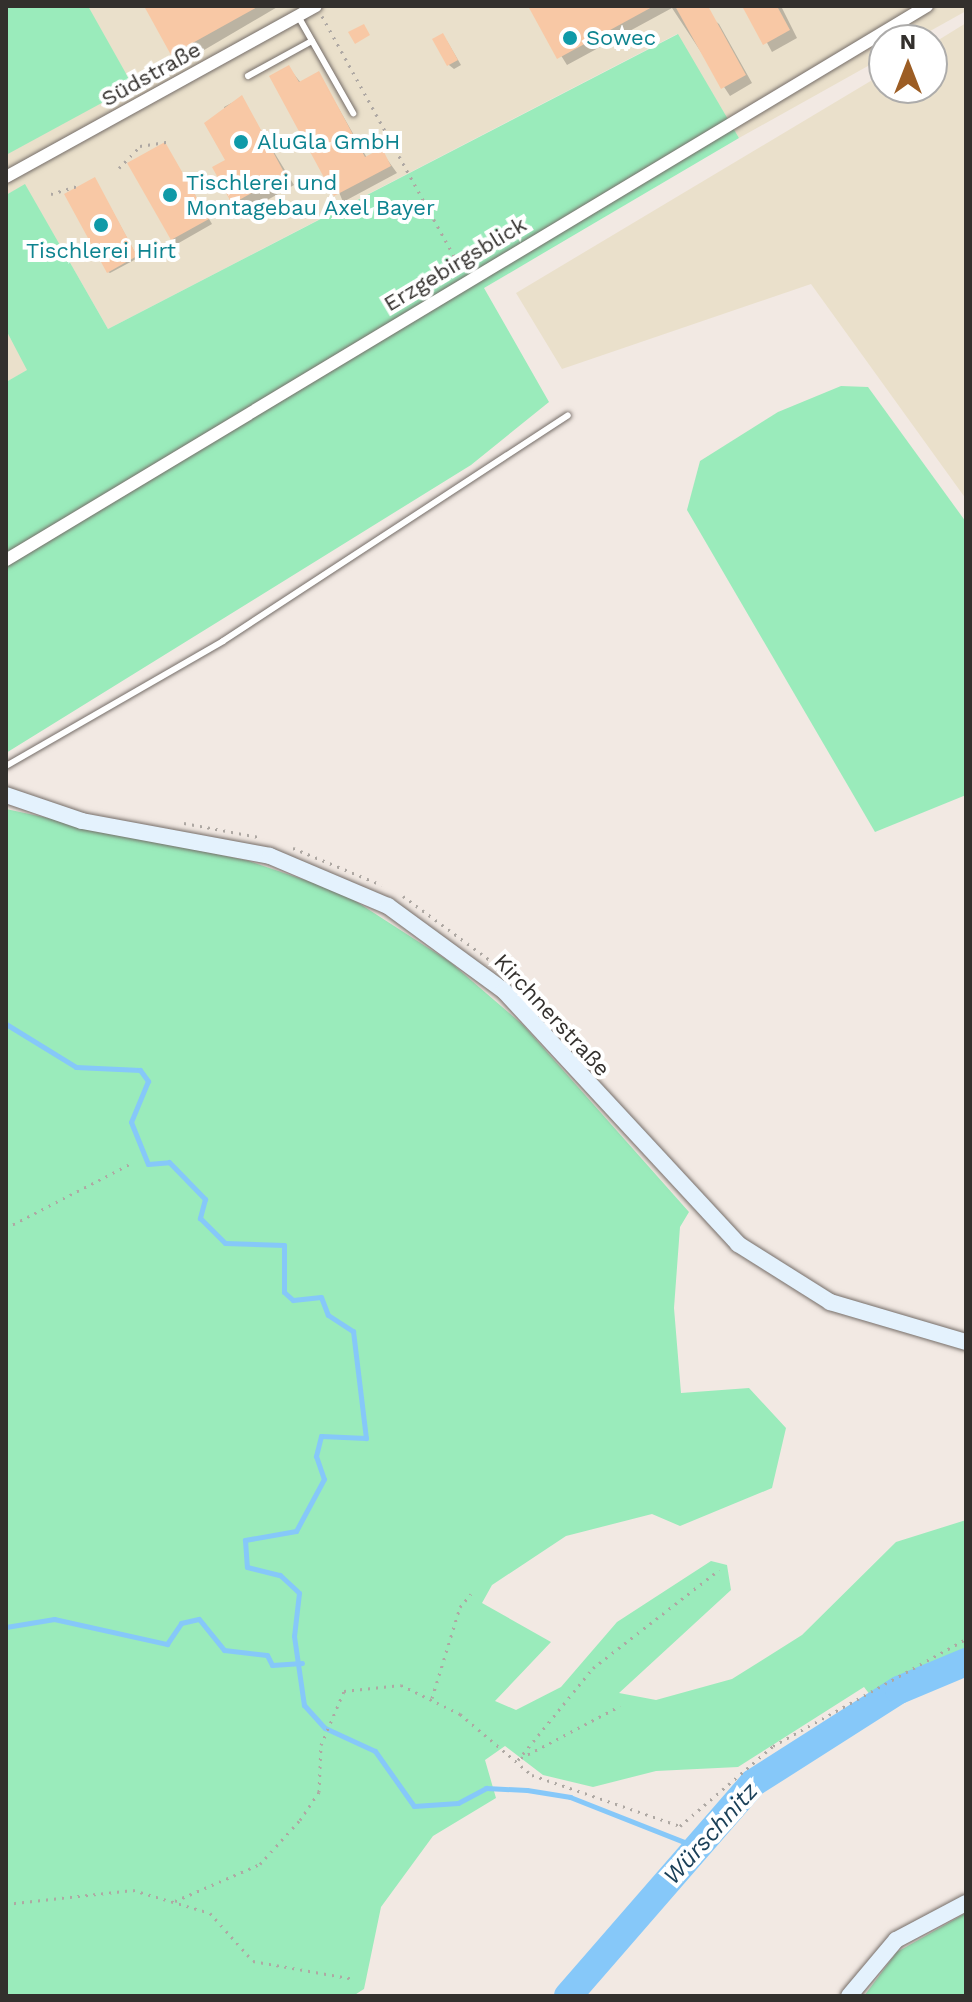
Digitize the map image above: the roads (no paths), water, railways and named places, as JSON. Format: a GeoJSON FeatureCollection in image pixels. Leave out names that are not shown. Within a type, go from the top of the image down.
{"type":"FeatureCollection","features":[{"type":"Feature","properties":{"kind":"street","name":"Südstraße"},"geometry":{"type":"LineString","coordinates":[[6,177],[316,6]]}},
{"type":"Feature","properties":{"kind":"street","name":"Erzgebirgsblick"},"geometry":{"type":"LineString","coordinates":[[6,560],[466,280],[927,6]]}},
{"type":"Feature","properties":{"kind":"street","name":"Kirchnerstraße"},"geometry":{"type":"LineString","coordinates":[[6,795],[97,824],[270,856],[388,906],[504,991],[738,1244],[830,1302],[966,1342]]}},
{"type":"Feature","properties":{"kind":"street"},"geometry":{"type":"LineString","coordinates":[[849,1996],[896,1940],[966,1903]]}},
{"type":"Feature","properties":{"kind":"lane"},"geometry":{"type":"LineString","coordinates":[[298,16],[353,113]]}},
{"type":"Feature","properties":{"kind":"lane"},"geometry":{"type":"LineString","coordinates":[[248,76],[312,41]]}},
{"type":"Feature","properties":{"kind":"lane"},"geometry":{"type":"LineString","coordinates":[[6,766],[223,641],[568,415]]}},
{"type":"Feature","properties":{"kind":"waterway"},"geometry":{"type":"LineString","coordinates":[[6,1024],[76,1067],[140,1070],[148,1081],[131,1122],[148,1164],[169,1162],[205,1199],[200,1218],[225,1243],[284,1245],[284,1292],[293,1300],[321,1297],[328,1315],[353,1331],[366,1438],[321,1436],[316,1456],[324,1479],[296,1531],[245,1540],[247,1567],[280,1575],[299,1593],[294,1636],[304,1705],[325,1728],[375,1751],[414,1806],[458,1803],[486,1788],[527,1790],[570,1797],[697,1847]]}},
{"type":"Feature","properties":{"kind":"waterway"},"geometry":{"type":"LineString","coordinates":[[6,1627],[54,1619],[167,1644],[181,1623],[199,1619],[224,1650],[267,1655],[272,1665],[302,1663]]}},
{"type":"Feature","properties":{"kind":"waterway","name":"Würschnitz"},"geometry":{"type":"LineString","coordinates":[[568,1996],[753,1783],[899,1690],[966,1662]]}},
{"type":"Feature","properties":{"kind":"place","name":"Sowec"},"geometry":{"type":"Point","coordinates":[570,38]}},
{"type":"Feature","properties":{"kind":"place","name":"AluGla GmbH"},"geometry":{"type":"Point","coordinates":[241,142]}},
{"type":"Feature","properties":{"kind":"place","name":"Tischlerei und Montagebau Axel Bayer"},"geometry":{"type":"Point","coordinates":[170,195]}},
{"type":"Feature","properties":{"kind":"place","name":"Tischlerei Hirt"},"geometry":{"type":"Point","coordinates":[101,225]}}]}
